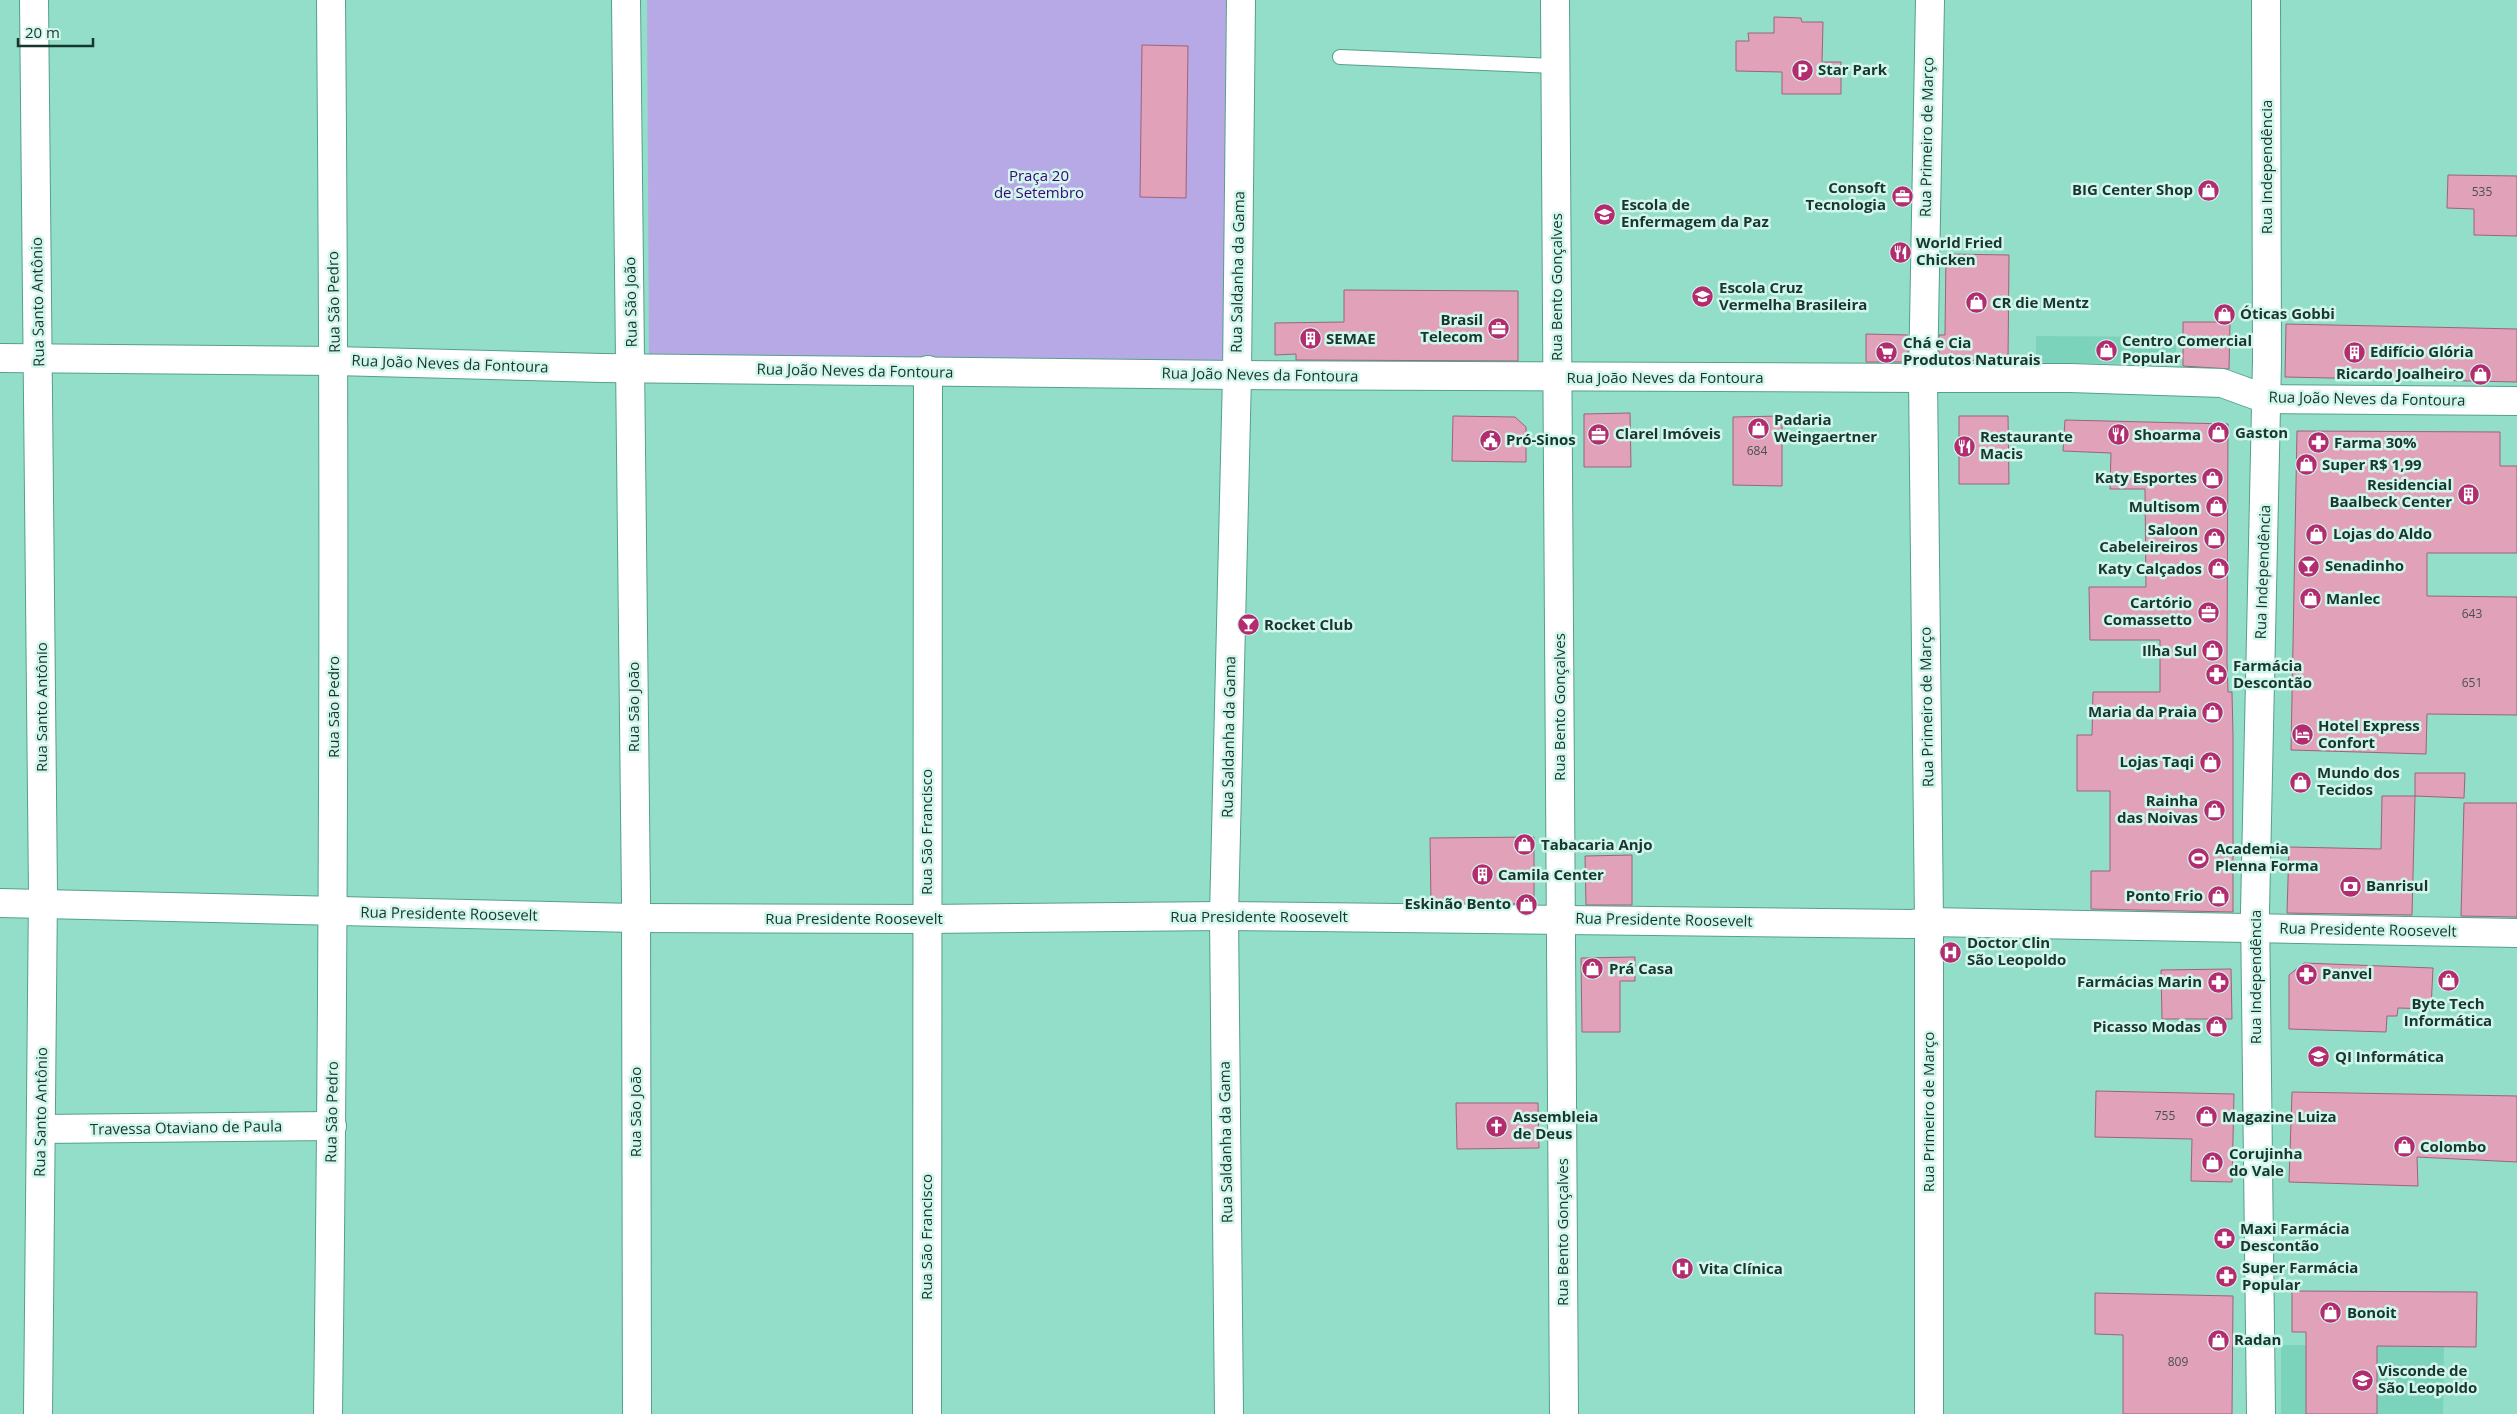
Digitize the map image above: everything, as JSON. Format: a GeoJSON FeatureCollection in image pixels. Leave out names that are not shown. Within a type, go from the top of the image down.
{"type":"FeatureCollection","features":[{"type":"Feature","properties":{"kind":"street","name":"Rua Santo Antônio"},"geometry":{"type":"LineString","coordinates":[[34,0],[43,904],[38,1414]]}},
{"type":"Feature","properties":{"kind":"street","name":"Rua São Pedro"},"geometry":{"type":"LineString","coordinates":[[328,1414],[334,911],[334,361],[331,0]]}},
{"type":"Feature","properties":{"kind":"street","name":"Rua São João"},"geometry":{"type":"LineString","coordinates":[[626,0],[632,368],[637,1414]]}},
{"type":"Feature","properties":{"kind":"street","name":"Rua Saldanha da Gama"},"geometry":{"type":"LineString","coordinates":[[1229,1414],[1224,916],[1237,375],[1241,0]]}},
{"type":"Feature","properties":{"kind":"street","name":"Rua Bento Gonçalves"},"geometry":{"type":"LineString","coordinates":[[1555,0],[1564,1414]]}},
{"type":"Feature","properties":{"kind":"street","name":"Rua Primeiro de Março"},"geometry":{"type":"LineString","coordinates":[[1929,1414],[1930,922],[1923,378],[1930,0]]}},
{"type":"Feature","properties":{"kind":"street","name":"Rua Independência"},"geometry":{"type":"LineString","coordinates":[[2261,1414],[2256,823],[2267,361],[2266,0]]}},
{"type":"Feature","properties":{"kind":"street","name":"Rua João Neves da Fontoura"},"geometry":{"type":"LineString","coordinates":[[0,358],[334,361],[632,368],[1237,375],[1558,378],[2070,378],[2222,383],[2266,399],[2517,401]]}},
{"type":"Feature","properties":{"kind":"street","name":"Rua São Francisco"},"geometry":{"type":"LineString","coordinates":[[927,1414],[928,370]]}},
{"type":"Feature","properties":{"kind":"street","name":"Rua Presidente Roosevelt"},"geometry":{"type":"LineString","coordinates":[[0,903],[635,918],[926,919],[1224,916],[1912,924],[1930,922],[2517,933]]}},
{"type":"Feature","properties":{"kind":"street","name":"Travessa Otaviano de Paula"},"geometry":{"type":"LineString","coordinates":[[41,1129],[332,1126]]}},
{"type":"Feature","properties":{"kind":"lane"},"geometry":{"type":"LineString","coordinates":[[1340,57],[1556,66]]}},
{"type":"Feature","properties":{"kind":"shaded area","name":"Centro Comercial Popular"},"geometry":{"type":"Polygon","coordinates":[[[2036,336],[2176,337],[2176,364],[2036,363],[2036,336]]]}},
{"type":"Feature","properties":{"kind":"shaded area","name":"Visconde de São Leopoldo"},"geometry":{"type":"Polygon","coordinates":[[[2281,1345],[2444,1346],[2443,1414],[2281,1414],[2281,1345]]]}},
{"type":"Feature","properties":{"kind":"green space","name":"Praça 20 de Setembro"},"geometry":{"type":"Polygon","coordinates":[[[647,0],[1226,0],[1224,371],[649,363],[647,0]]]}},
{"type":"Feature","properties":{"kind":"building"},"geometry":{"type":"Polygon","coordinates":[[[1774,17],[1801,18],[1802,22],[1823,22],[1822,62],[1841,62],[1841,94],[1782,94],[1782,72],[1736,71],[1736,41],[1749,41],[1748,33],[1774,33],[1774,17]]]}},
{"type":"Feature","properties":{"kind":"building"},"geometry":{"type":"Polygon","coordinates":[[[1142,45],[1188,46],[1186,198],[1140,197],[1142,45]]]}},
{"type":"Feature","properties":{"kind":"building"},"geometry":{"type":"Polygon","coordinates":[[[2448,175],[2517,176],[2517,236],[2474,235],[2474,209],[2447,208],[2448,175]]]}},
{"type":"Feature","properties":{"kind":"building"},"geometry":{"type":"Polygon","coordinates":[[[1946,254],[2009,255],[2008,361],[1939,360],[1939,335],[1945,335],[1946,254]]]}},
{"type":"Feature","properties":{"kind":"building"},"geometry":{"type":"Polygon","coordinates":[[[1344,290],[1518,291],[1518,361],[1296,360],[1296,354],[1275,355],[1275,323],[1344,322],[1344,290]]]}},
{"type":"Feature","properties":{"kind":"building"},"geometry":{"type":"Polygon","coordinates":[[[2183,322],[2230,322],[2229,369],[2183,366],[2183,322]]]}},
{"type":"Feature","properties":{"kind":"building"},"geometry":{"type":"Polygon","coordinates":[[[2286,324],[2517,329],[2517,382],[2285,377],[2286,324]]]}},
{"type":"Feature","properties":{"kind":"building"},"geometry":{"type":"Polygon","coordinates":[[[1866,334],[1908,335],[1908,362],[1866,362],[1866,334]]]}},
{"type":"Feature","properties":{"kind":"building"},"geometry":{"type":"Polygon","coordinates":[[[1630,413],[1631,467],[1584,467],[1584,414],[1630,413]]]}},
{"type":"Feature","properties":{"kind":"building"},"geometry":{"type":"Polygon","coordinates":[[[1453,416],[1515,417],[1526,427],[1526,462],[1452,461],[1453,416]]]}},
{"type":"Feature","properties":{"kind":"building"},"geometry":{"type":"Polygon","coordinates":[[[1782,416],[1782,486],[1733,485],[1733,417],[1782,416]]]}},
{"type":"Feature","properties":{"kind":"building"},"geometry":{"type":"Polygon","coordinates":[[[1959,416],[2008,416],[2009,484],[1959,484],[1959,416]]]}},
{"type":"Feature","properties":{"kind":"building"},"geometry":{"type":"Polygon","coordinates":[[[2065,420],[2228,424],[2227,662],[2228,692],[2232,692],[2233,912],[2091,909],[2091,871],[2110,871],[2110,791],[2077,791],[2077,735],[2092,735],[2093,692],[2160,692],[2160,640],[2090,640],[2089,587],[2146,587],[2145,489],[2110,489],[2111,453],[2063,451],[2065,420]]]}},
{"type":"Feature","properties":{"kind":"building"},"geometry":{"type":"Polygon","coordinates":[[[2297,431],[2500,432],[2500,466],[2517,466],[2517,553],[2427,553],[2427,596],[2517,597],[2517,715],[2427,714],[2426,754],[2291,750],[2297,431]]]}},
{"type":"Feature","properties":{"kind":"building"},"geometry":{"type":"Polygon","coordinates":[[[2415,773],[2465,773],[2464,798],[2415,796],[2415,773]]]}},
{"type":"Feature","properties":{"kind":"building"},"geometry":{"type":"Polygon","coordinates":[[[2382,796],[2415,796],[2412,915],[2287,913],[2289,847],[2381,849],[2382,796]]]}},
{"type":"Feature","properties":{"kind":"building"},"geometry":{"type":"Polygon","coordinates":[[[2464,803],[2517,803],[2517,917],[2461,916],[2464,803]]]}},
{"type":"Feature","properties":{"kind":"building","name":"Camila Center"},"geometry":{"type":"Polygon","coordinates":[[[1534,837],[1534,904],[1431,903],[1430,838],[1534,837]]]}},
{"type":"Feature","properties":{"kind":"building"},"geometry":{"type":"Polygon","coordinates":[[[1632,855],[1632,905],[1586,905],[1585,856],[1632,855]]]}},
{"type":"Feature","properties":{"kind":"building"},"geometry":{"type":"Polygon","coordinates":[[[1635,957],[1635,981],[1620,981],[1620,1032],[1582,1032],[1581,958],[1635,957]]]}},
{"type":"Feature","properties":{"kind":"building"},"geometry":{"type":"Polygon","coordinates":[[[2304,963],[2433,968],[2431,1009],[2398,1008],[2397,1016],[2387,1016],[2386,1032],[2289,1029],[2289,975],[2304,963]]]}},
{"type":"Feature","properties":{"kind":"building"},"geometry":{"type":"Polygon","coordinates":[[[2231,969],[2232,1019],[2162,1019],[2161,970],[2231,969]]]}},
{"type":"Feature","properties":{"kind":"building"},"geometry":{"type":"Polygon","coordinates":[[[2096,1091],[2234,1094],[2232,1182],[2191,1181],[2192,1139],[2095,1137],[2096,1091]]]}},
{"type":"Feature","properties":{"kind":"building","name":"Colombo"},"geometry":{"type":"Polygon","coordinates":[[[2292,1092],[2517,1096],[2517,1162],[2417,1157],[2418,1186],[2289,1182],[2292,1092]]]}},
{"type":"Feature","properties":{"kind":"building","name":"Assembleia de Deus"},"geometry":{"type":"Polygon","coordinates":[[[1456,1103],[1538,1103],[1539,1148],[1457,1149],[1456,1103]]]}},
{"type":"Feature","properties":{"kind":"building"},"geometry":{"type":"Polygon","coordinates":[[[2292,1291],[2477,1292],[2476,1347],[2377,1346],[2377,1414],[2306,1414],[2306,1332],[2292,1332],[2292,1291]]]}},
{"type":"Feature","properties":{"kind":"building"},"geometry":{"type":"Polygon","coordinates":[[[2095,1293],[2233,1296],[2232,1414],[2123,1414],[2123,1335],[2095,1334],[2095,1293]]]}},
{"type":"Feature","properties":{"kind":"place","name":"Star Park"},"geometry":{"type":"Point","coordinates":[1802,70]}},
{"type":"Feature","properties":{"kind":"place","name":"BIG Center Shop"},"geometry":{"type":"Point","coordinates":[2209,190]}},
{"type":"Feature","properties":{"kind":"place","name":"Consoft Tecnologia"},"geometry":{"type":"Point","coordinates":[1902,197]}},
{"type":"Feature","properties":{"kind":"place","name":"Escola de Enfermagem da Paz"},"geometry":{"type":"Point","coordinates":[1605,214]}},
{"type":"Feature","properties":{"kind":"place","name":"World Fried Chicken"},"geometry":{"type":"Point","coordinates":[1900,252]}},
{"type":"Feature","properties":{"kind":"place","name":"Escola Cruz Vermelha Brasileira"},"geometry":{"type":"Point","coordinates":[1703,297]}},
{"type":"Feature","properties":{"kind":"place","name":"CR die Mentz"},"geometry":{"type":"Point","coordinates":[1976,303]}},
{"type":"Feature","properties":{"kind":"place","name":"Óticas Gobbi"},"geometry":{"type":"Point","coordinates":[2224,314]}},
{"type":"Feature","properties":{"kind":"place","name":"Brasil Telecom"},"geometry":{"type":"Point","coordinates":[1499,329]}},
{"type":"Feature","properties":{"kind":"place","name":"SEMAE"},"geometry":{"type":"Point","coordinates":[1310,339]}},
{"type":"Feature","properties":{"kind":"place","name":"Centro Comercial Popular"},"geometry":{"type":"Point","coordinates":[2106,350]}},
{"type":"Feature","properties":{"kind":"place","name":"Chá e Cia Produtos Naturais"},"geometry":{"type":"Point","coordinates":[1887,352]}},
{"type":"Feature","properties":{"kind":"place","name":"Edifício Glória"},"geometry":{"type":"Point","coordinates":[2354,352]}},
{"type":"Feature","properties":{"kind":"place","name":"Ricardo Joalheiro"},"geometry":{"type":"Point","coordinates":[2480,374]}},
{"type":"Feature","properties":{"kind":"place","name":"Padaria Weingaertner"},"geometry":{"type":"Point","coordinates":[1758,429]}},
{"type":"Feature","properties":{"kind":"place","name":"Gaston"},"geometry":{"type":"Point","coordinates":[2219,433]}},
{"type":"Feature","properties":{"kind":"place","name":"Clarel Imóveis"},"geometry":{"type":"Point","coordinates":[1599,434]}},
{"type":"Feature","properties":{"kind":"place","name":"Shoarma"},"geometry":{"type":"Point","coordinates":[2118,435]}},
{"type":"Feature","properties":{"kind":"place","name":"Pró-Sinos"},"geometry":{"type":"Point","coordinates":[1490,440]}},
{"type":"Feature","properties":{"kind":"place","name":"Farma 30%"},"geometry":{"type":"Point","coordinates":[2318,443]}},
{"type":"Feature","properties":{"kind":"place","name":"Restaurante Macis"},"geometry":{"type":"Point","coordinates":[1964,446]}},
{"type":"Feature","properties":{"kind":"place","name":"Super R$ 1,99"},"geometry":{"type":"Point","coordinates":[2306,465]}},
{"type":"Feature","properties":{"kind":"place","name":"Katy Esportes"},"geometry":{"type":"Point","coordinates":[2213,478]}},
{"type":"Feature","properties":{"kind":"place","name":"Residencial Baalbeck Center"},"geometry":{"type":"Point","coordinates":[2468,494]}},
{"type":"Feature","properties":{"kind":"place","name":"Multisom"},"geometry":{"type":"Point","coordinates":[2216,507]}},
{"type":"Feature","properties":{"kind":"place","name":"Lojas do Aldo"},"geometry":{"type":"Point","coordinates":[2317,534]}},
{"type":"Feature","properties":{"kind":"place","name":"Saloon Cabeleireiros"},"geometry":{"type":"Point","coordinates":[2214,539]}},
{"type":"Feature","properties":{"kind":"place","name":"Senadinho"},"geometry":{"type":"Point","coordinates":[2309,566]}},
{"type":"Feature","properties":{"kind":"place","name":"Katy Calçados"},"geometry":{"type":"Point","coordinates":[2218,569]}},
{"type":"Feature","properties":{"kind":"place","name":"Manlec"},"geometry":{"type":"Point","coordinates":[2310,599]}},
{"type":"Feature","properties":{"kind":"place","name":"Cartório Comassetto"},"geometry":{"type":"Point","coordinates":[2208,612]}},
{"type":"Feature","properties":{"kind":"place","name":"Rocket Club"},"geometry":{"type":"Point","coordinates":[1248,625]}},
{"type":"Feature","properties":{"kind":"place","name":"Ilha Sul"},"geometry":{"type":"Point","coordinates":[2213,651]}},
{"type":"Feature","properties":{"kind":"place","name":"Farmácia Descontão"},"geometry":{"type":"Point","coordinates":[2217,675]}},
{"type":"Feature","properties":{"kind":"place","name":"Maria da Praia"},"geometry":{"type":"Point","coordinates":[2213,712]}},
{"type":"Feature","properties":{"kind":"place","name":"Hotel Express Confort"},"geometry":{"type":"Point","coordinates":[2302,735]}},
{"type":"Feature","properties":{"kind":"place","name":"Lojas Taqi"},"geometry":{"type":"Point","coordinates":[2210,762]}},
{"type":"Feature","properties":{"kind":"place","name":"Mundo dos Tecidos"},"geometry":{"type":"Point","coordinates":[2301,782]}},
{"type":"Feature","properties":{"kind":"place","name":"Rainha das Noivas"},"geometry":{"type":"Point","coordinates":[2214,810]}},
{"type":"Feature","properties":{"kind":"place","name":"Tabacaria Anjo"},"geometry":{"type":"Point","coordinates":[1525,845]}},
{"type":"Feature","properties":{"kind":"place","name":"Academia Plenna Forma"},"geometry":{"type":"Point","coordinates":[2199,858]}},
{"type":"Feature","properties":{"kind":"place","name":"Camila Center"},"geometry":{"type":"Point","coordinates":[1482,875]}},
{"type":"Feature","properties":{"kind":"place","name":"Banrisul"},"geometry":{"type":"Point","coordinates":[2350,886]}},
{"type":"Feature","properties":{"kind":"place","name":"Ponto Frio"},"geometry":{"type":"Point","coordinates":[2219,896]}},
{"type":"Feature","properties":{"kind":"place","name":"Eskinão Bento"},"geometry":{"type":"Point","coordinates":[1527,904]}},
{"type":"Feature","properties":{"kind":"place","name":"Doctor Clin São Leopoldo"},"geometry":{"type":"Point","coordinates":[1951,952]}},
{"type":"Feature","properties":{"kind":"place","name":"Prá Casa"},"geometry":{"type":"Point","coordinates":[1593,969]}},
{"type":"Feature","properties":{"kind":"place","name":"Panvel"},"geometry":{"type":"Point","coordinates":[2306,974]}},
{"type":"Feature","properties":{"kind":"place","name":"Byte Tech Informática"},"geometry":{"type":"Point","coordinates":[2448,981]}},
{"type":"Feature","properties":{"kind":"place","name":"Farmácias Marin"},"geometry":{"type":"Point","coordinates":[2218,982]}},
{"type":"Feature","properties":{"kind":"place","name":"Picasso Modas"},"geometry":{"type":"Point","coordinates":[2217,1027]}},
{"type":"Feature","properties":{"kind":"place","name":"QI Informática"},"geometry":{"type":"Point","coordinates":[2319,1057]}},
{"type":"Feature","properties":{"kind":"place","name":"Magazine Luiza"},"geometry":{"type":"Point","coordinates":[2206,1117]}},
{"type":"Feature","properties":{"kind":"place","name":"Assembleia de Deus"},"geometry":{"type":"Point","coordinates":[1497,1126]}},
{"type":"Feature","properties":{"kind":"place","name":"Colombo"},"geometry":{"type":"Point","coordinates":[2404,1147]}},
{"type":"Feature","properties":{"kind":"place","name":"Corujinha do Vale"},"geometry":{"type":"Point","coordinates":[2213,1163]}},
{"type":"Feature","properties":{"kind":"place","name":"Maxi Farmácia Descontão"},"geometry":{"type":"Point","coordinates":[2224,1238]}},
{"type":"Feature","properties":{"kind":"place","name":"Vita Clínica"},"geometry":{"type":"Point","coordinates":[1683,1269]}},
{"type":"Feature","properties":{"kind":"place","name":"Super Farmácia Popular"},"geometry":{"type":"Point","coordinates":[2226,1277]}},
{"type":"Feature","properties":{"kind":"place","name":"Bonoit"},"geometry":{"type":"Point","coordinates":[2331,1313]}},
{"type":"Feature","properties":{"kind":"place","name":"Radan"},"geometry":{"type":"Point","coordinates":[2218,1340]}},
{"type":"Feature","properties":{"kind":"place","name":"Visconde de São Leopoldo"},"geometry":{"type":"Point","coordinates":[2362,1380]}}]}
